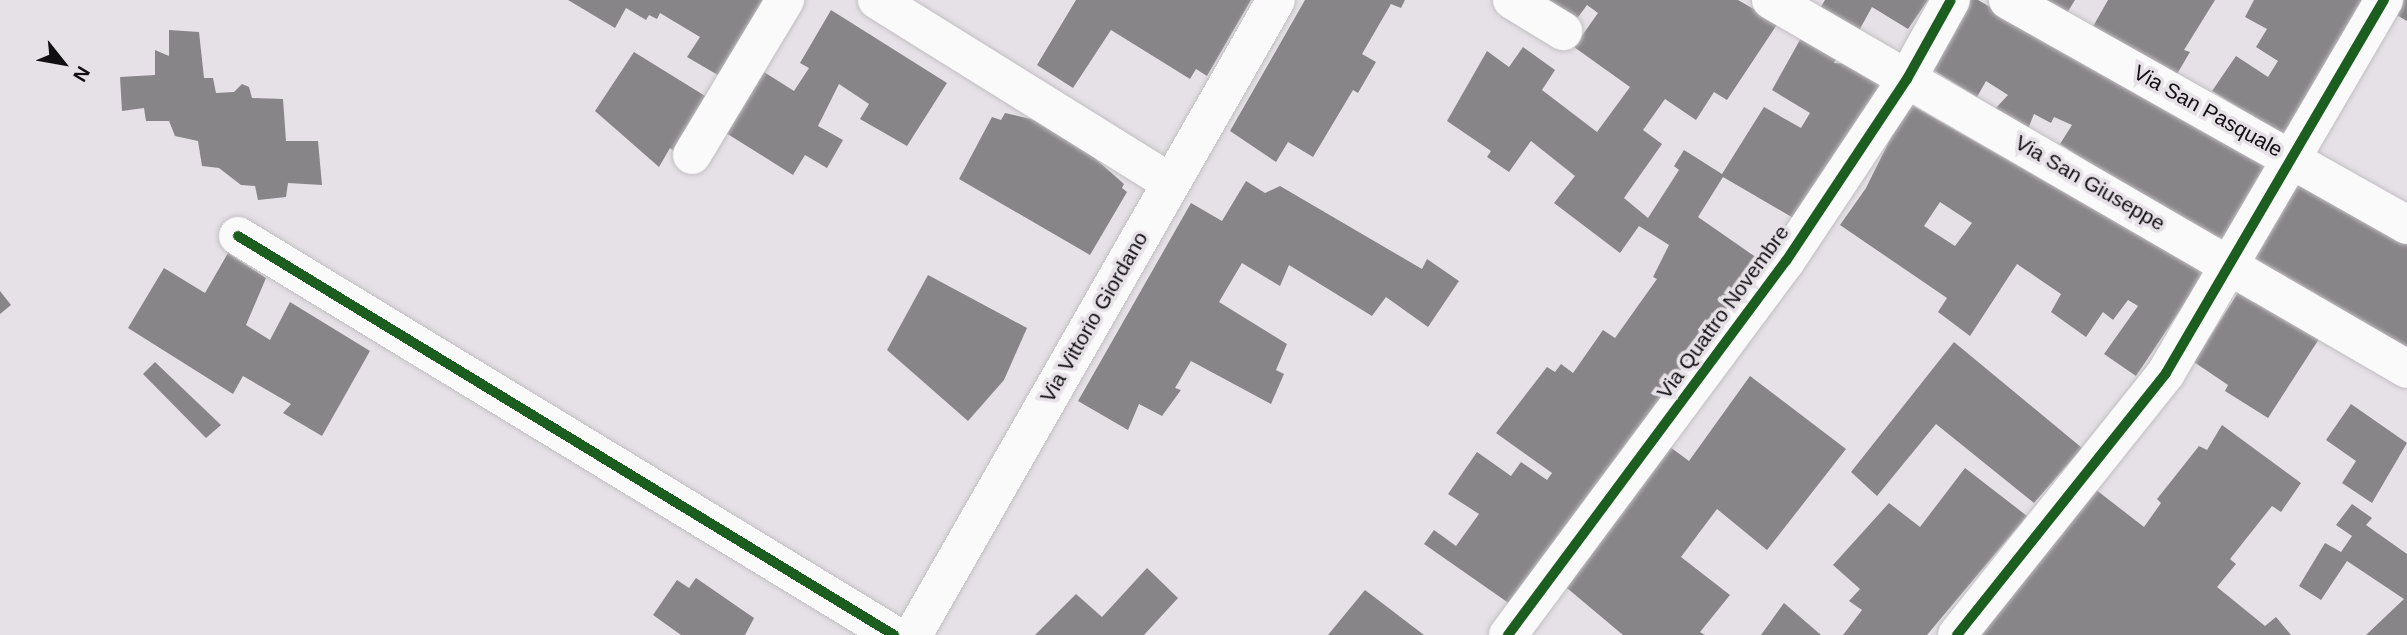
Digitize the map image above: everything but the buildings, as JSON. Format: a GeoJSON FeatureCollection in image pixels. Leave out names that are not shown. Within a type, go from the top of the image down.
{"type":"FeatureCollection","features":[{"type":"Feature","properties":{"kind":"street"},"geometry":{"type":"LineString","coordinates":[[692,155],[785,0]]}},
{"type":"Feature","properties":{"kind":"street"},"geometry":{"type":"LineString","coordinates":[[877,0],[1171,183]]}},
{"type":"Feature","properties":{"kind":"street","name":"Via Vittorio Giordano"},"geometry":{"type":"LineString","coordinates":[[913,635],[1276,0]]}},
{"type":"Feature","properties":{"kind":"street"},"geometry":{"type":"LineString","coordinates":[[1513,0],[1563,31]]}},
{"type":"Feature","properties":{"kind":"street","name":"Via San Giuseppe"},"geometry":{"type":"LineString","coordinates":[[1771,0],[2232,265],[2407,369]]}},
{"type":"Feature","properties":{"kind":"street","name":"Via Quattro Novembre"},"geometry":{"type":"LineString","coordinates":[[1508,635],[1786,261],[1907,79],[1951,0]]}},
{"type":"Feature","properties":{"kind":"street","name":"Via San Pasquale"},"geometry":{"type":"LineString","coordinates":[[2008,0],[2293,158],[2407,225]]}},
{"type":"Feature","properties":{"kind":"street"},"geometry":{"type":"LineString","coordinates":[[1957,635],[2166,373],[2232,265],[2384,0]]}},
{"type":"Feature","properties":{"kind":"street"},"geometry":{"type":"LineString","coordinates":[[238,236],[894,635]]}},
{"type":"Feature","properties":{"kind":"cycle path"},"geometry":{"type":"LineString","coordinates":[[1508,635],[1786,261],[1907,79],[1951,0]]}},
{"type":"Feature","properties":{"kind":"cycle path"},"geometry":{"type":"LineString","coordinates":[[1957,635],[2166,373],[2384,0]]}},
{"type":"Feature","properties":{"kind":"cycle path"},"geometry":{"type":"LineString","coordinates":[[238,236],[894,635]]}}]}
